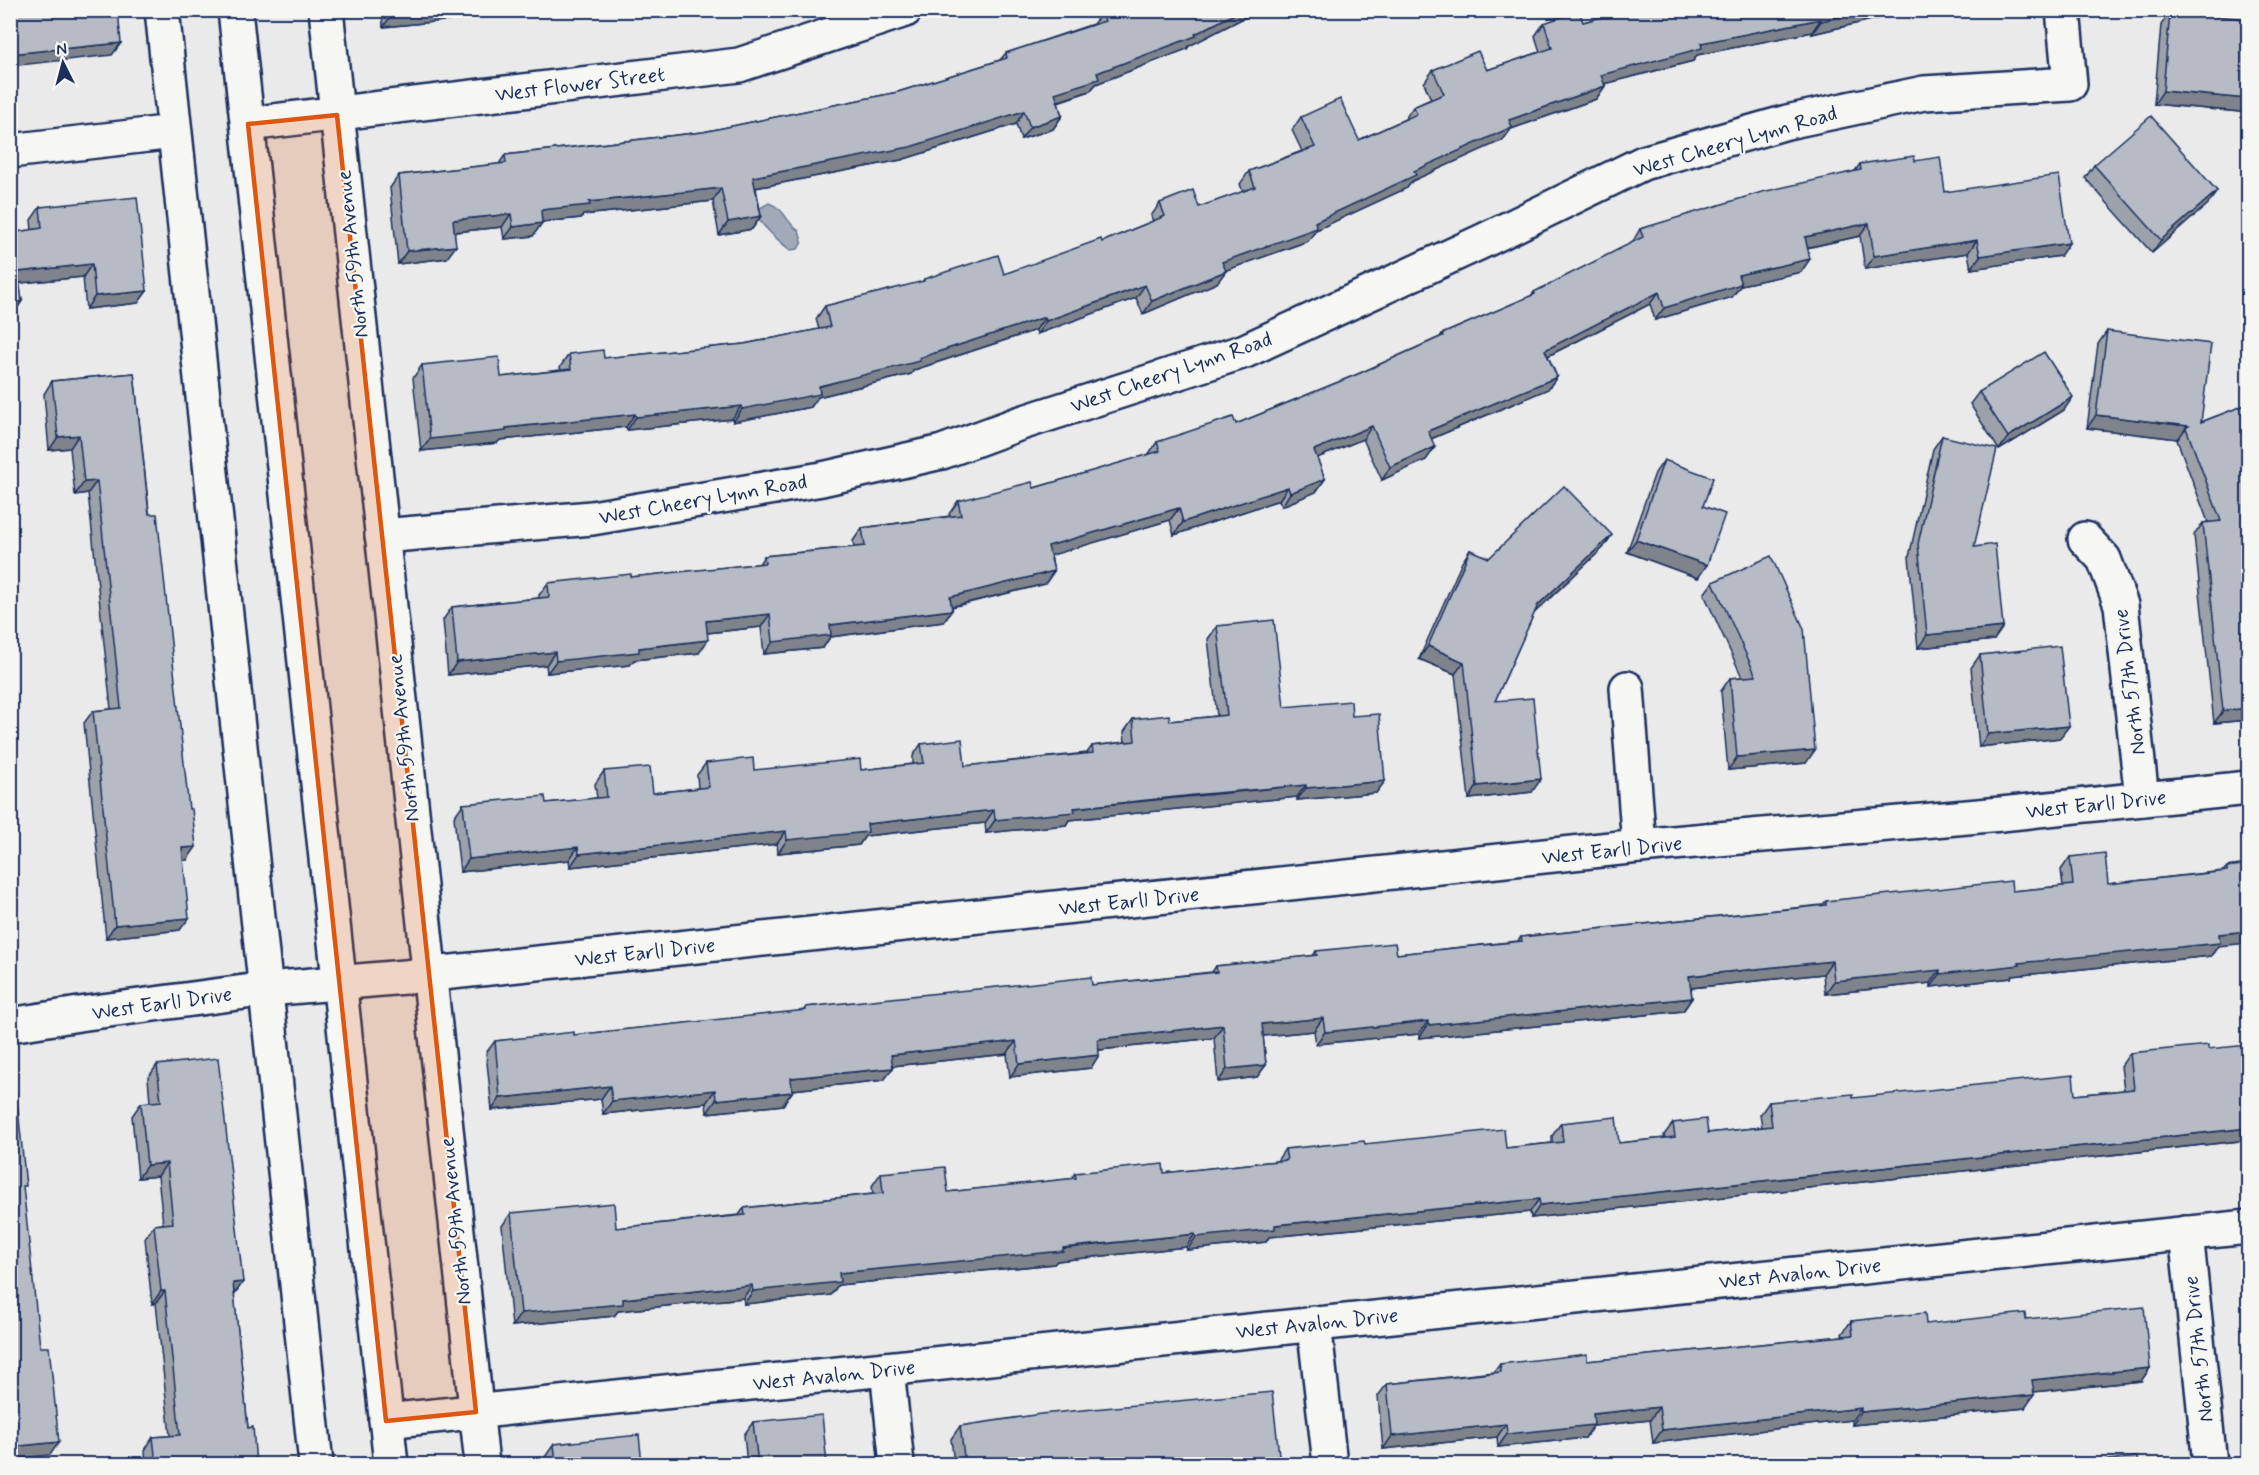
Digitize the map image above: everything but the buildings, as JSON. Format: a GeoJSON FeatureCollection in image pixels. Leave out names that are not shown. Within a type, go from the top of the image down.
{"type":"FeatureCollection","features":[{"type":"Feature","properties":{"kind":"street"},"geometry":{"type":"LineString","coordinates":[[162,10],[316,1464]]}},
{"type":"Feature","properties":{"kind":"street"},"geometry":{"type":"LineString","coordinates":[[235,10],[391,1464]]}},
{"type":"Feature","properties":{"kind":"street","name":"North 59th Avenue"},"geometry":{"type":"LineString","coordinates":[[326,10],[482,1464]]}},
{"type":"Feature","properties":{"kind":"street","name":"West Flower Street"},"geometry":{"type":"LineString","coordinates":[[248,124],[337,115],[739,64],[905,10]]}},
{"type":"Feature","properties":{"kind":"street","name":"West Cheery Lynn Road"},"geometry":{"type":"LineString","coordinates":[[382,536],[592,518],[822,479],[942,452],[1029,421],[1245,351],[1483,241],[1643,163],[1787,122],[1924,93],[2070,84],[2063,10]]}},
{"type":"Feature","properties":{"kind":"street"},"geometry":{"type":"LineString","coordinates":[[10,151],[174,132]]}},
{"type":"Feature","properties":{"kind":"street","name":"North 57th Drive"},"geometry":{"type":"LineString","coordinates":[[2085,539],[2104,559],[2121,605],[2142,799]]}},
{"type":"Feature","properties":{"kind":"street"},"geometry":{"type":"LineString","coordinates":[[1627,688],[1639,846]]}},
{"type":"Feature","properties":{"kind":"street","name":"West Earll Drive"},"geometry":{"type":"LineString","coordinates":[[10,1025],[267,989],[429,975],[1639,846],[2001,814],[2248,788]]}},
{"type":"Feature","properties":{"kind":"street","name":"West Avalon Drive"},"geometry":{"type":"LineString","coordinates":[[386,1421],[2248,1227]]}},
{"type":"Feature","properties":{"kind":"street","name":"North 57th Drive"},"geometry":{"type":"LineString","coordinates":[[2186,1233],[2210,1464]]}},
{"type":"Feature","properties":{"kind":"street"},"geometry":{"type":"LineString","coordinates":[[1314,1323],[1330,1464]]}},
{"type":"Feature","properties":{"kind":"street"},"geometry":{"type":"LineString","coordinates":[[887,1369],[897,1464]]}},
{"type":"Feature","properties":{"kind":"highlighted area"},"geometry":{"type":"Polygon","coordinates":[[[337,115],[476,1412],[386,1421],[248,124],[337,115]]]}},
{"type":"Feature","properties":{"kind":"water"},"geometry":{"type":"Polygon","coordinates":[[[769,203],[779,209],[799,231],[802,242],[798,249],[790,250],[768,231],[757,217],[760,208],[769,203]]]}}]}
